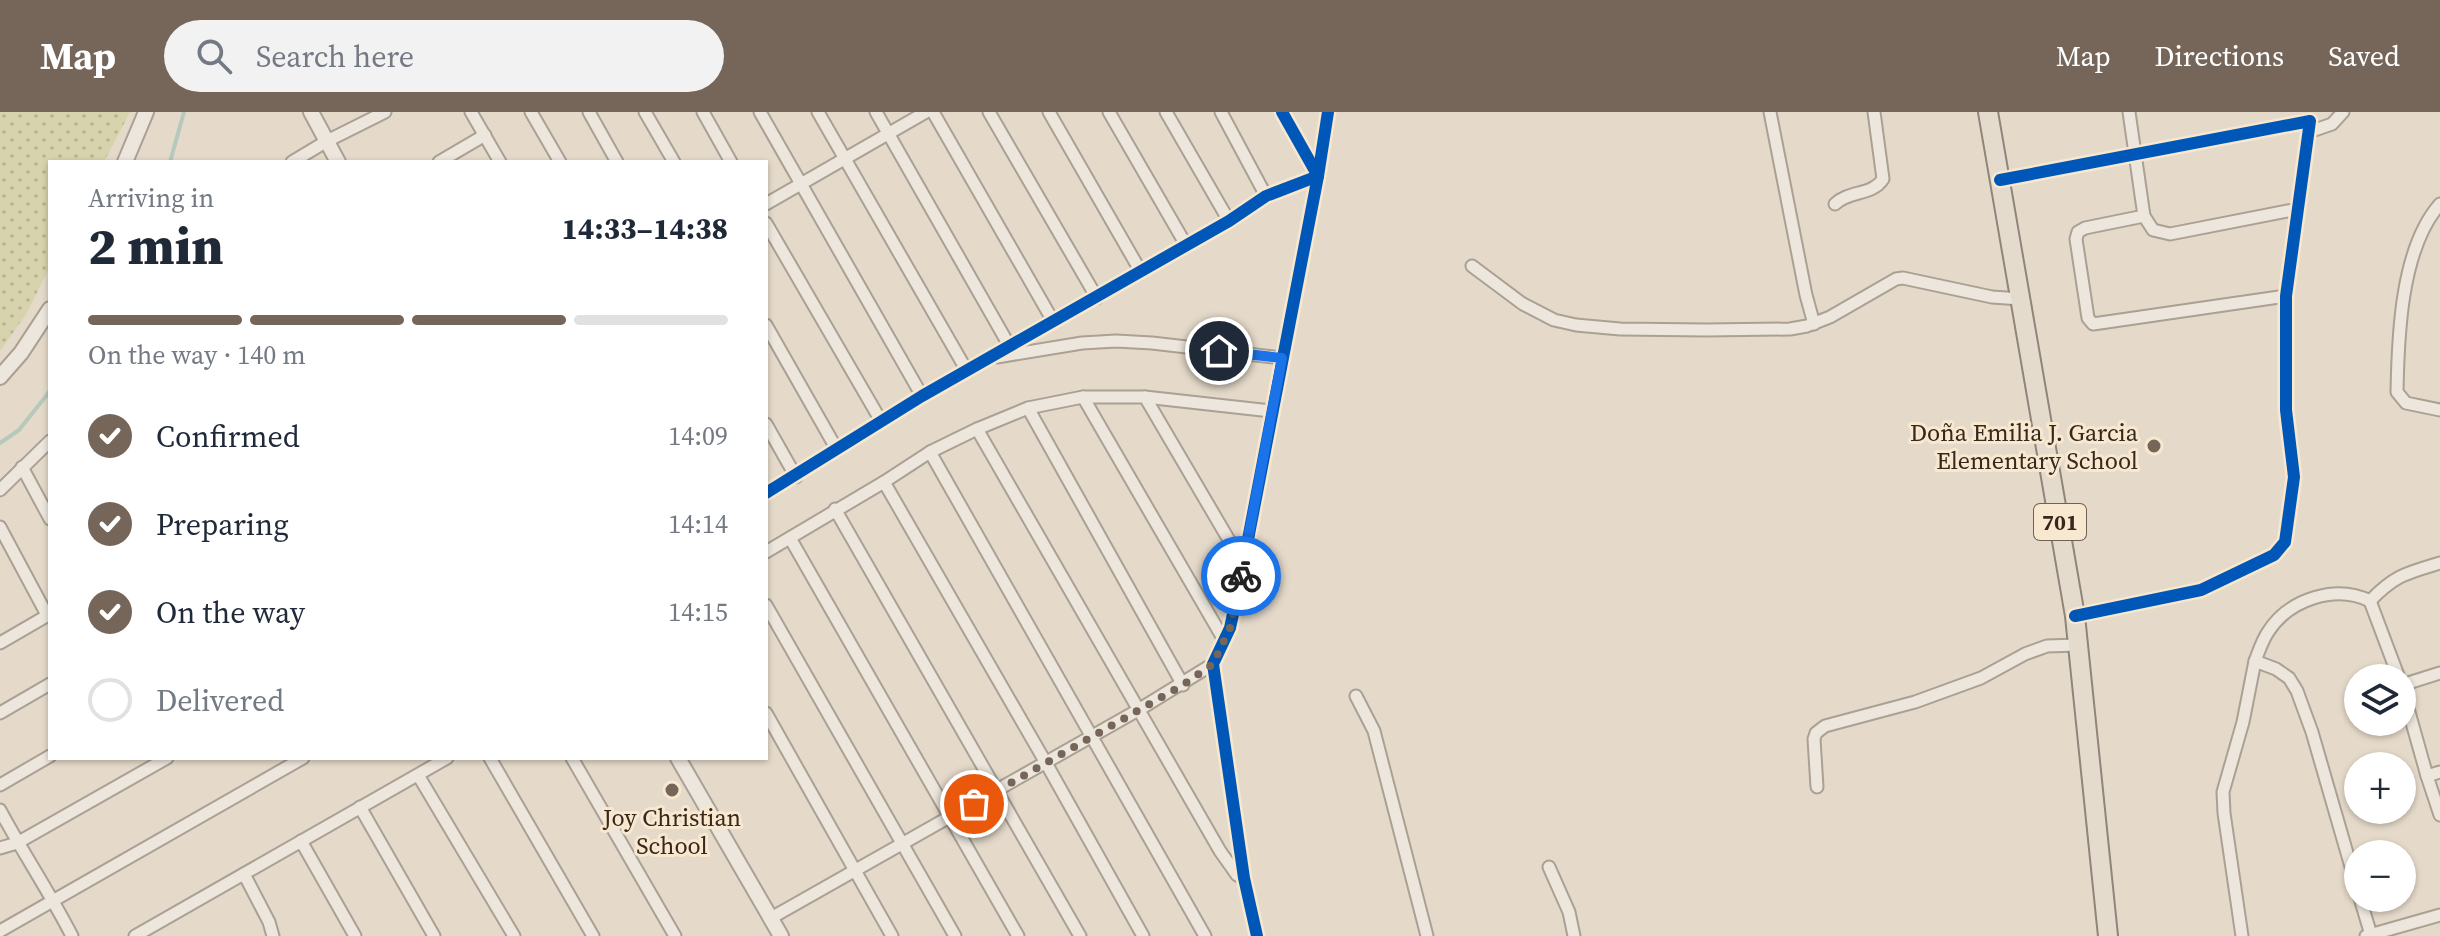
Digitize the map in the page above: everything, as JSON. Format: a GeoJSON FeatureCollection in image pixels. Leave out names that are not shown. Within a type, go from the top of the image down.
{"type":"FeatureCollection","features":[{"type":"Feature","properties":{"kind":"main road","name":"701"},"geometry":{"type":"LineString","coordinates":[[1988,112],[2075,616],[2108,936]]}},
{"type":"Feature","properties":{"kind":"street"},"geometry":{"type":"LineString","coordinates":[[126,160],[146,112]]}},
{"type":"Feature","properties":{"kind":"street"},"geometry":{"type":"LineString","coordinates":[[311,112],[337,160]]}},
{"type":"Feature","properties":{"kind":"street"},"geometry":{"type":"LineString","coordinates":[[295,160],[385,112]]}},
{"type":"Feature","properties":{"kind":"street"},"geometry":{"type":"LineString","coordinates":[[471,112],[499,160]]}},
{"type":"Feature","properties":{"kind":"street"},"geometry":{"type":"LineString","coordinates":[[531,112],[559,160]]}},
{"type":"Feature","properties":{"kind":"street"},"geometry":{"type":"LineString","coordinates":[[589,112],[616,160]]}},
{"type":"Feature","properties":{"kind":"street"},"geometry":{"type":"LineString","coordinates":[[645,112],[673,160]]}},
{"type":"Feature","properties":{"kind":"street"},"geometry":{"type":"LineString","coordinates":[[703,112],[730,160]]}},
{"type":"Feature","properties":{"kind":"street"},"geometry":{"type":"LineString","coordinates":[[760,112],[922,396]]}},
{"type":"Feature","properties":{"kind":"street"},"geometry":{"type":"LineString","coordinates":[[818,112],[967,371]]}},
{"type":"Feature","properties":{"kind":"street"},"geometry":{"type":"LineString","coordinates":[[876,112],[1010,347]]}},
{"type":"Feature","properties":{"kind":"street"},"geometry":{"type":"LineString","coordinates":[[768,203],[926,112]]}},
{"type":"Feature","properties":{"kind":"street"},"geometry":{"type":"LineString","coordinates":[[933,112],[1053,321]]}},
{"type":"Feature","properties":{"kind":"street"},"geometry":{"type":"LineString","coordinates":[[989,112],[1097,298]]}},
{"type":"Feature","properties":{"kind":"street"},"geometry":{"type":"LineString","coordinates":[[1049,112],[1141,272]]}},
{"type":"Feature","properties":{"kind":"street"},"geometry":{"type":"LineString","coordinates":[[1109,112],[1186,245]]}},
{"type":"Feature","properties":{"kind":"street"},"geometry":{"type":"LineString","coordinates":[[1166,112],[1229,221]]}},
{"type":"Feature","properties":{"kind":"street"},"geometry":{"type":"LineString","coordinates":[[1221,112],[1266,196]]}},
{"type":"Feature","properties":{"kind":"street"},"geometry":{"type":"LineString","coordinates":[[1282,112],[1318,176]]}},
{"type":"Feature","properties":{"kind":"street"},"geometry":{"type":"LineString","coordinates":[[771,918],[1183,685],[1213,664],[1230,628],[1328,112]]}},
{"type":"Feature","properties":{"kind":"street"},"geometry":{"type":"LineString","coordinates":[[1770,112],[1814,324]]}},
{"type":"Feature","properties":{"kind":"street"},"geometry":{"type":"LineString","coordinates":[[1835,204],[1848,194],[1858,194],[1875,187],[1883,179],[1874,112]]}},
{"type":"Feature","properties":{"kind":"street"},"geometry":{"type":"LineString","coordinates":[[2129,112],[2144,216],[2153,230],[2170,234],[2298,209]]}},
{"type":"Feature","properties":{"kind":"street"},"geometry":{"type":"LineString","coordinates":[[2000,180],[2310,122],[2332,124],[2343,112]]}},
{"type":"Feature","properties":{"kind":"street"},"geometry":{"type":"LineString","coordinates":[[2075,616],[2201,590],[2274,555],[2285,542],[2294,477],[2286,410],[2286,296],[2310,122]]}},
{"type":"Feature","properties":{"kind":"street"},"geometry":{"type":"LineString","coordinates":[[442,160],[485,135]]}},
{"type":"Feature","properties":{"kind":"street"},"geometry":{"type":"LineString","coordinates":[[768,492],[922,396],[1097,298],[1266,196],[1318,176]]}},
{"type":"Feature","properties":{"kind":"street"},"geometry":{"type":"LineString","coordinates":[[2440,204],[2415,244],[2398,336],[2397,392],[2406,403],[2440,410]]}},
{"type":"Feature","properties":{"kind":"street"},"geometry":{"type":"LineString","coordinates":[[2144,216],[2078,232],[2076,239],[2088,318],[2093,324],[2286,296]]}},
{"type":"Feature","properties":{"kind":"street"},"geometry":{"type":"LineString","coordinates":[[768,226],[881,421]]}},
{"type":"Feature","properties":{"kind":"street"},"geometry":{"type":"LineString","coordinates":[[1472,266],[1537,313],[1576,325],[1620,329],[1790,329],[1814,324],[1896,279],[1992,297],[2021,299]]}},
{"type":"Feature","properties":{"kind":"street"},"geometry":{"type":"LineString","coordinates":[[0,377],[21,353],[48,312]]}},
{"type":"Feature","properties":{"kind":"street"},"geometry":{"type":"LineString","coordinates":[[768,329],[836,448]]}},
{"type":"Feature","properties":{"kind":"street"},"geometry":{"type":"LineString","coordinates":[[993,357],[1082,343],[1116,341],[1282,358]]}},
{"type":"Feature","properties":{"kind":"street"},"geometry":{"type":"LineString","coordinates":[[768,551],[930,452],[1028,408],[1083,397],[1145,397],[1271,411]]}},
{"type":"Feature","properties":{"kind":"street"},"geometry":{"type":"LineString","coordinates":[[1083,397],[1224,640]]}},
{"type":"Feature","properties":{"kind":"street"},"geometry":{"type":"LineString","coordinates":[[1145,397],[1243,564]]}},
{"type":"Feature","properties":{"kind":"street"},"geometry":{"type":"LineString","coordinates":[[1028,408],[1183,685]]}},
{"type":"Feature","properties":{"kind":"street"},"geometry":{"type":"LineString","coordinates":[[768,428],[796,477]]}},
{"type":"Feature","properties":{"kind":"street"},"geometry":{"type":"LineString","coordinates":[[977,429],[1220,851],[1237,875],[1244,878]]}},
{"type":"Feature","properties":{"kind":"street"},"geometry":{"type":"LineString","coordinates":[[0,490],[48,443]]}},
{"type":"Feature","properties":{"kind":"street"},"geometry":{"type":"LineString","coordinates":[[930,452],[1205,936]]}},
{"type":"Feature","properties":{"kind":"street"},"geometry":{"type":"LineString","coordinates":[[22,467],[48,515]]}},
{"type":"Feature","properties":{"kind":"street"},"geometry":{"type":"LineString","coordinates":[[884,482],[1143,936]]}},
{"type":"Feature","properties":{"kind":"street"},"geometry":{"type":"LineString","coordinates":[[835,509],[1080,936]]}},
{"type":"Feature","properties":{"kind":"street"},"geometry":{"type":"LineString","coordinates":[[0,527],[48,612]]}},
{"type":"Feature","properties":{"kind":"street"},"geometry":{"type":"LineString","coordinates":[[790,538],[1018,936]]}},
{"type":"Feature","properties":{"kind":"street"},"geometry":{"type":"LineString","coordinates":[[2370,601],[2401,574],[2440,563]]}},
{"type":"Feature","properties":{"kind":"street"},"geometry":{"type":"LineString","coordinates":[[2242,936],[2223,792],[2243,722],[2255,661],[2270,628],[2293,608],[2325,593],[2358,595],[2370,601],[2394,664]]}},
{"type":"Feature","properties":{"kind":"street"},"geometry":{"type":"LineString","coordinates":[[768,609],[955,936]]}},
{"type":"Feature","properties":{"kind":"street"},"geometry":{"type":"LineString","coordinates":[[2,637],[48,614]]}},
{"type":"Feature","properties":{"kind":"street"},"geometry":{"type":"LineString","coordinates":[[1817,787],[1814,739],[1825,726],[1915,702],[1981,678],[2047,646],[2078,645]]}},
{"type":"Feature","properties":{"kind":"street"},"geometry":{"type":"LineString","coordinates":[[2255,661],[2289,678],[2297,691],[2344,843]]}},
{"type":"Feature","properties":{"kind":"street"},"geometry":{"type":"LineString","coordinates":[[1213,664],[1244,878],[1257,936]]}},
{"type":"Feature","properties":{"kind":"street"},"geometry":{"type":"LineString","coordinates":[[2416,681],[2440,673]]}},
{"type":"Feature","properties":{"kind":"street"},"geometry":{"type":"LineString","coordinates":[[0,713],[48,685]]}},
{"type":"Feature","properties":{"kind":"street"},"geometry":{"type":"LineString","coordinates":[[1356,696],[1374,731],[1427,936]]}},
{"type":"Feature","properties":{"kind":"street"},"geometry":{"type":"LineString","coordinates":[[768,717],[892,936]]}},
{"type":"Feature","properties":{"kind":"street"},"geometry":{"type":"LineString","coordinates":[[2416,736],[2440,815]]}},
{"type":"Feature","properties":{"kind":"street"},"geometry":{"type":"LineString","coordinates":[[0,785],[48,757]]}},
{"type":"Feature","properties":{"kind":"street"},"geometry":{"type":"LineString","coordinates":[[0,848],[17,843],[163,760]]}},
{"type":"Feature","properties":{"kind":"street"},"geometry":{"type":"LineString","coordinates":[[0,931],[299,760]]}},
{"type":"Feature","properties":{"kind":"street"},"geometry":{"type":"LineString","coordinates":[[135,936],[444,760]]}},
{"type":"Feature","properties":{"kind":"street"},"geometry":{"type":"LineString","coordinates":[[491,760],[593,936]]}},
{"type":"Feature","properties":{"kind":"street"},"geometry":{"type":"LineString","coordinates":[[573,760],[675,936]]}},
{"type":"Feature","properties":{"kind":"street"},"geometry":{"type":"LineString","coordinates":[[679,760],[781,936]]}},
{"type":"Feature","properties":{"kind":"street"},"geometry":{"type":"LineString","coordinates":[[2427,776],[2440,772]]}},
{"type":"Feature","properties":{"kind":"street"},"geometry":{"type":"LineString","coordinates":[[418,775],[514,936]]}},
{"type":"Feature","properties":{"kind":"street"},"geometry":{"type":"LineString","coordinates":[[360,807],[434,936]]}},
{"type":"Feature","properties":{"kind":"street"},"geometry":{"type":"LineString","coordinates":[[0,810],[72,936]]}},
{"type":"Feature","properties":{"kind":"street"},"geometry":{"type":"LineString","coordinates":[[301,841],[355,936]]}},
{"type":"Feature","properties":{"kind":"street"},"geometry":{"type":"LineString","coordinates":[[1549,867],[1569,912],[1574,936]]}},
{"type":"Feature","properties":{"kind":"street"},"geometry":{"type":"LineString","coordinates":[[244,874],[273,936]]}},
{"type":"Feature","properties":{"kind":"street"},"geometry":{"type":"LineString","coordinates":[[2363,912],[2368,935],[2440,915]]}},
{"type":"Feature","properties":{"kind":"shaded area"},"geometry":{"type":"Polygon","coordinates":[[[0,112],[130,112],[105,160],[48,160],[48,270],[27,313],[0,351],[0,112]]]}},
{"type":"Feature","properties":{"kind":"waterway"},"geometry":{"type":"LineString","coordinates":[[171,160],[184,112]]}},
{"type":"Feature","properties":{"kind":"waterway"},"geometry":{"type":"LineString","coordinates":[[0,443],[19,430],[48,394]]}},
{"type":"Feature","properties":{"kind":"cycle path"},"geometry":{"type":"LineString","coordinates":[[768,492],[922,396],[1229,221],[1266,196],[1318,176],[1282,112]]}},
{"type":"Feature","properties":{"kind":"cycle path"},"geometry":{"type":"LineString","coordinates":[[1257,936],[1244,878],[1213,664],[1230,628],[1239,586],[1328,112]]}},
{"type":"Feature","properties":{"kind":"cycle path"},"geometry":{"type":"LineString","coordinates":[[2000,180],[2310,121],[2286,296],[2286,410],[2294,477],[2285,542],[2274,555],[2201,590],[2075,616]]}},
{"type":"Feature","properties":{"kind":"way so far"},"geometry":{"type":"LineString","coordinates":[[974,804],[1183,685],[1213,664],[1230,628],[1241,576]]}},
{"type":"Feature","properties":{"kind":"place","name":"Doña Emilia J. Garcia Elementary School"},"geometry":{"type":"Point","coordinates":[2154,446]}},
{"type":"Feature","properties":{"kind":"place","name":"Joy Christian School"},"geometry":{"type":"Point","coordinates":[672,790]}},
{"type":"Feature","properties":{"kind":"route"},"geometry":{"type":"LineString","coordinates":[[1219,351],[1282,358],[1241,576]]}}]}
